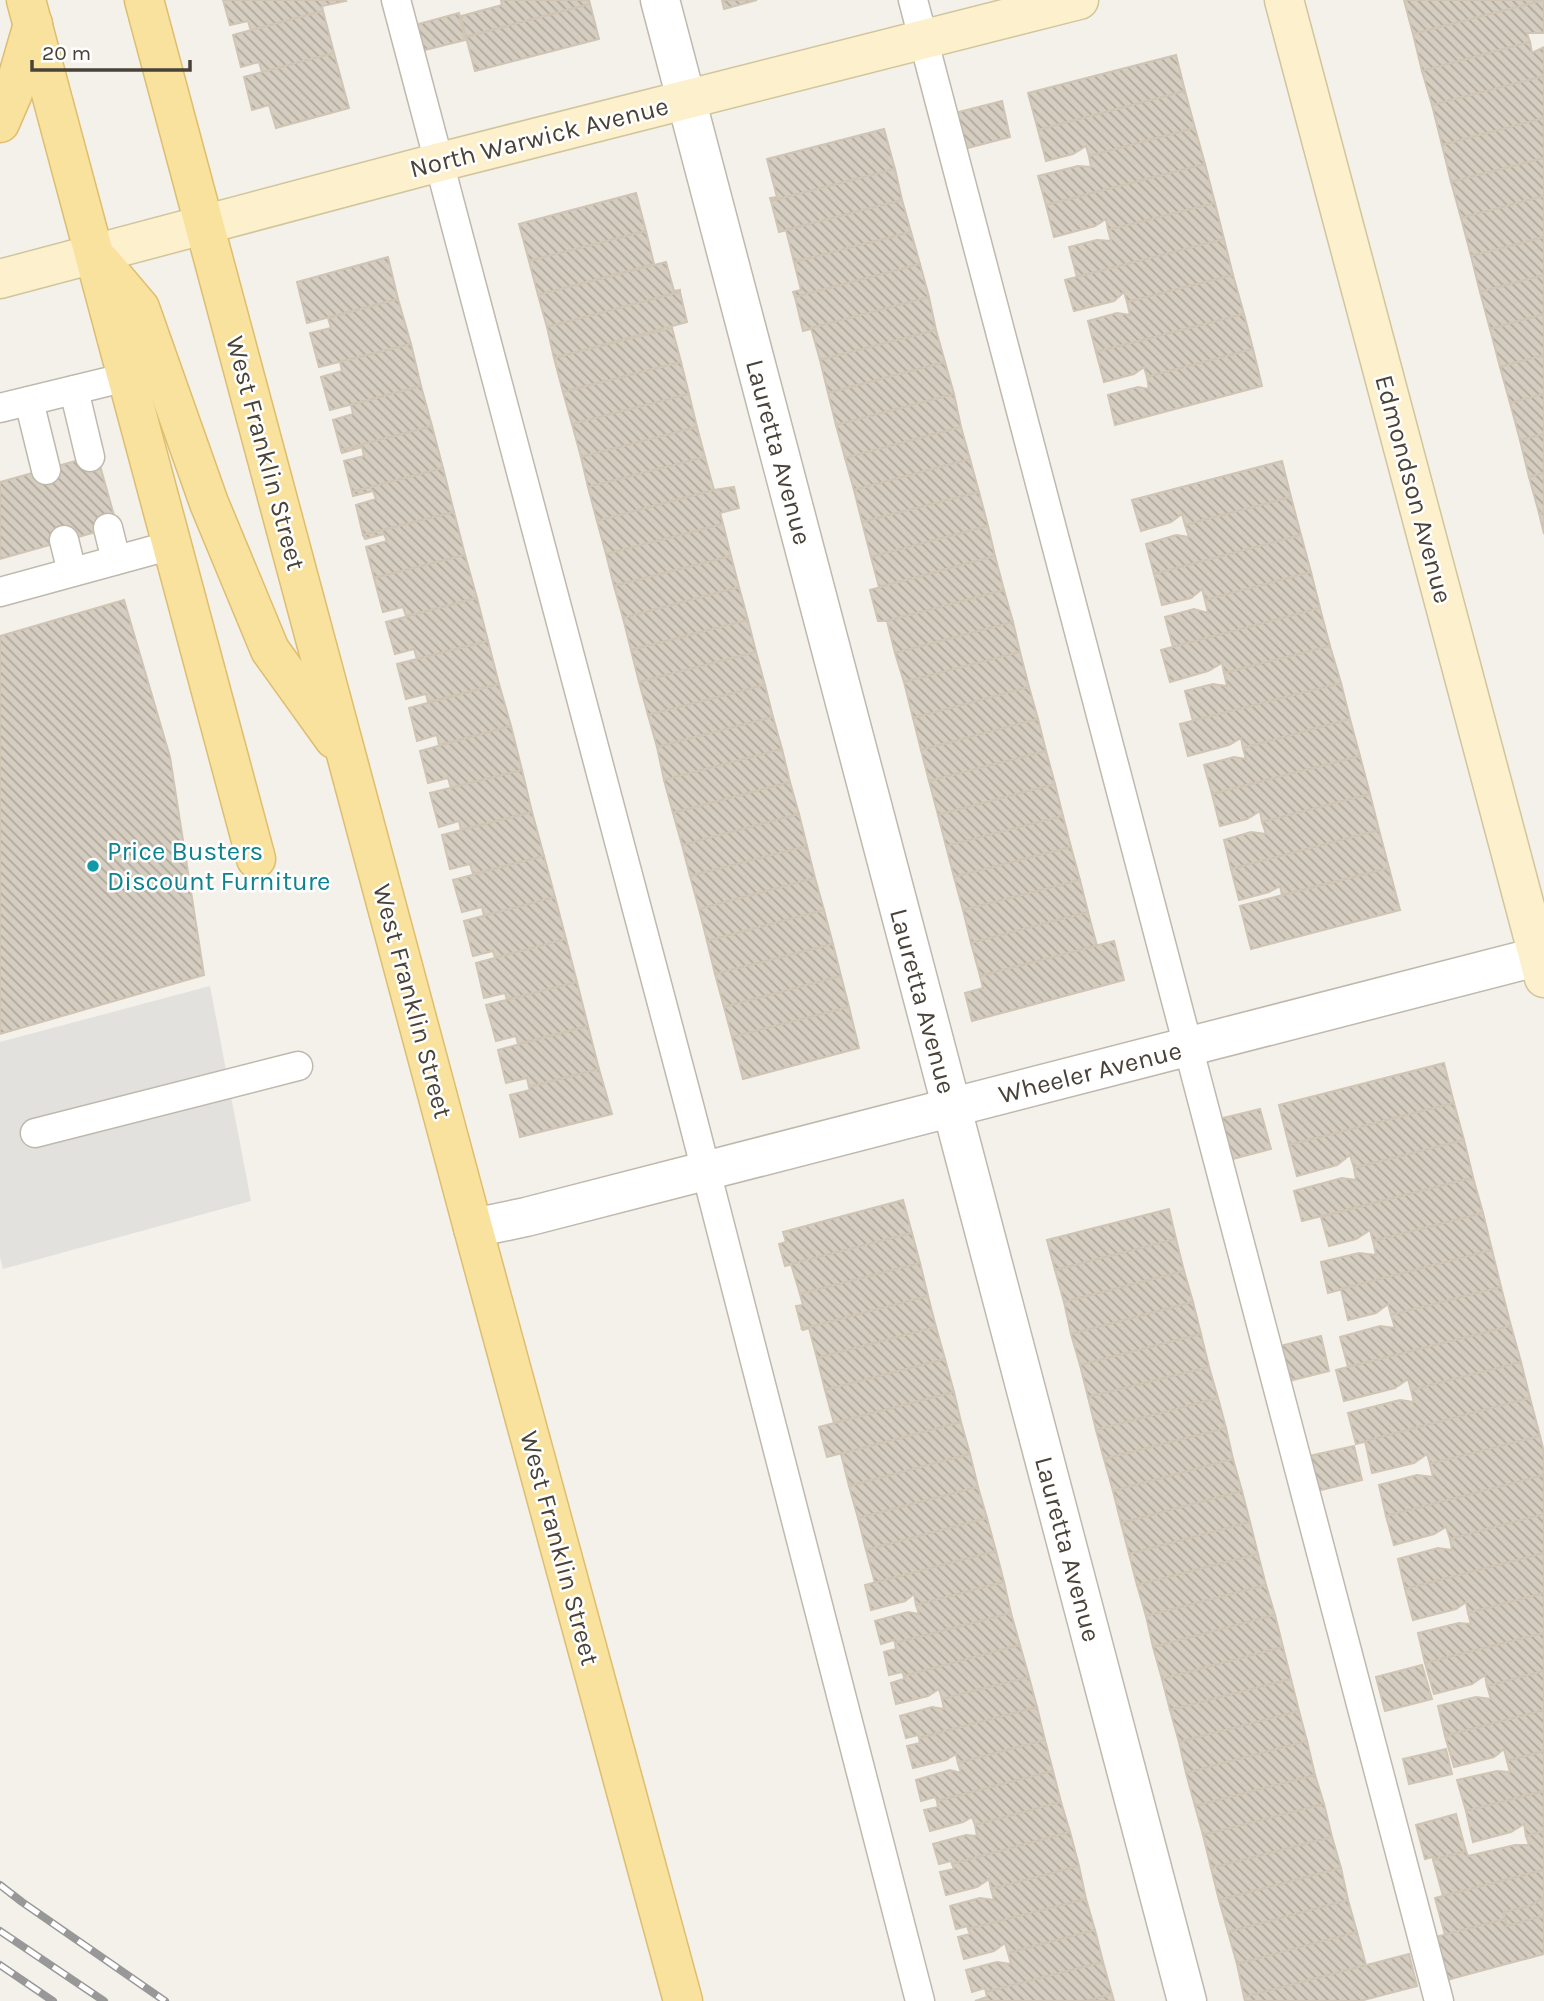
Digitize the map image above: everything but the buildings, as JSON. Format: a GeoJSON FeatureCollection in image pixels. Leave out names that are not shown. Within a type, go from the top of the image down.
{"type":"FeatureCollection","features":[{"type":"Feature","properties":{"kind":"main road","name":"West Franklin Street"},"geometry":{"type":"LineString","coordinates":[[144,0],[683,2001]]}},
{"type":"Feature","properties":{"kind":"main road"},"geometry":{"type":"LineString","coordinates":[[0,123],[13,93],[30,12]]}},
{"type":"Feature","properties":{"kind":"main road"},"geometry":{"type":"LineString","coordinates":[[30,12],[256,859]]}},
{"type":"Feature","properties":{"kind":"main road"},"geometry":{"type":"LineString","coordinates":[[94,253],[140,308],[209,503],[270,650],[348,758]]}},
{"type":"Feature","properties":{"kind":"street","name":"Lauretta Avenue"},"geometry":{"type":"LineString","coordinates":[[660,0],[1187,2001]]}},
{"type":"Feature","properties":{"kind":"street","name":"North Warwick Avenue"},"geometry":{"type":"LineString","coordinates":[[0,279],[440,162],[1079,0]]}},
{"type":"Feature","properties":{"kind":"street","name":"Edmondson Avenue"},"geometry":{"type":"LineString","coordinates":[[1284,0],[1542,963]]}},
{"type":"Feature","properties":{"kind":"street","name":"Wheeler Avenue"},"geometry":{"type":"LineString","coordinates":[[473,1227],[526,1217],[1188,1046],[1542,963]]}},
{"type":"Feature","properties":{"kind":"lane"},"geometry":{"type":"LineString","coordinates":[[396,0],[706,1170],[920,2001]]}},
{"type":"Feature","properties":{"kind":"lane"},"geometry":{"type":"LineString","coordinates":[[913,0],[1438,2001]]}},
{"type":"Feature","properties":{"kind":"lane"},"geometry":{"type":"LineString","coordinates":[[0,408],[127,377]]}},
{"type":"Feature","properties":{"kind":"lane"},"geometry":{"type":"LineString","coordinates":[[74,390],[90,457]]}},
{"type":"Feature","properties":{"kind":"lane"},"geometry":{"type":"LineString","coordinates":[[29,401],[46,470]]}},
{"type":"Feature","properties":{"kind":"lane"},"geometry":{"type":"LineString","coordinates":[[108,528],[116,560]]}},
{"type":"Feature","properties":{"kind":"lane"},"geometry":{"type":"LineString","coordinates":[[64,540],[72,572]]}},
{"type":"Feature","properties":{"kind":"lane"},"geometry":{"type":"LineString","coordinates":[[2,584],[72,572],[172,545]]}},
{"type":"Feature","properties":{"kind":"lane"},"geometry":{"type":"LineString","coordinates":[[34,1133],[298,1066]]}},
{"type":"Feature","properties":{"kind":"shaded area"},"geometry":{"type":"Polygon","coordinates":[[[210,986],[251,1201],[3,1269],[0,1257],[0,1042],[210,986]]]}},
{"type":"Feature","properties":{"kind":"railway"},"geometry":{"type":"LineString","coordinates":[[0,1885],[165,2001]]}},
{"type":"Feature","properties":{"kind":"railway"},"geometry":{"type":"LineString","coordinates":[[0,1931],[104,2001]]}},
{"type":"Feature","properties":{"kind":"railway"},"geometry":{"type":"LineString","coordinates":[[0,1965],[53,2001]]}},
{"type":"Feature","properties":{"kind":"place","name":"Price Busters Discount Furniture"},"geometry":{"type":"Point","coordinates":[93,866]}}]}
